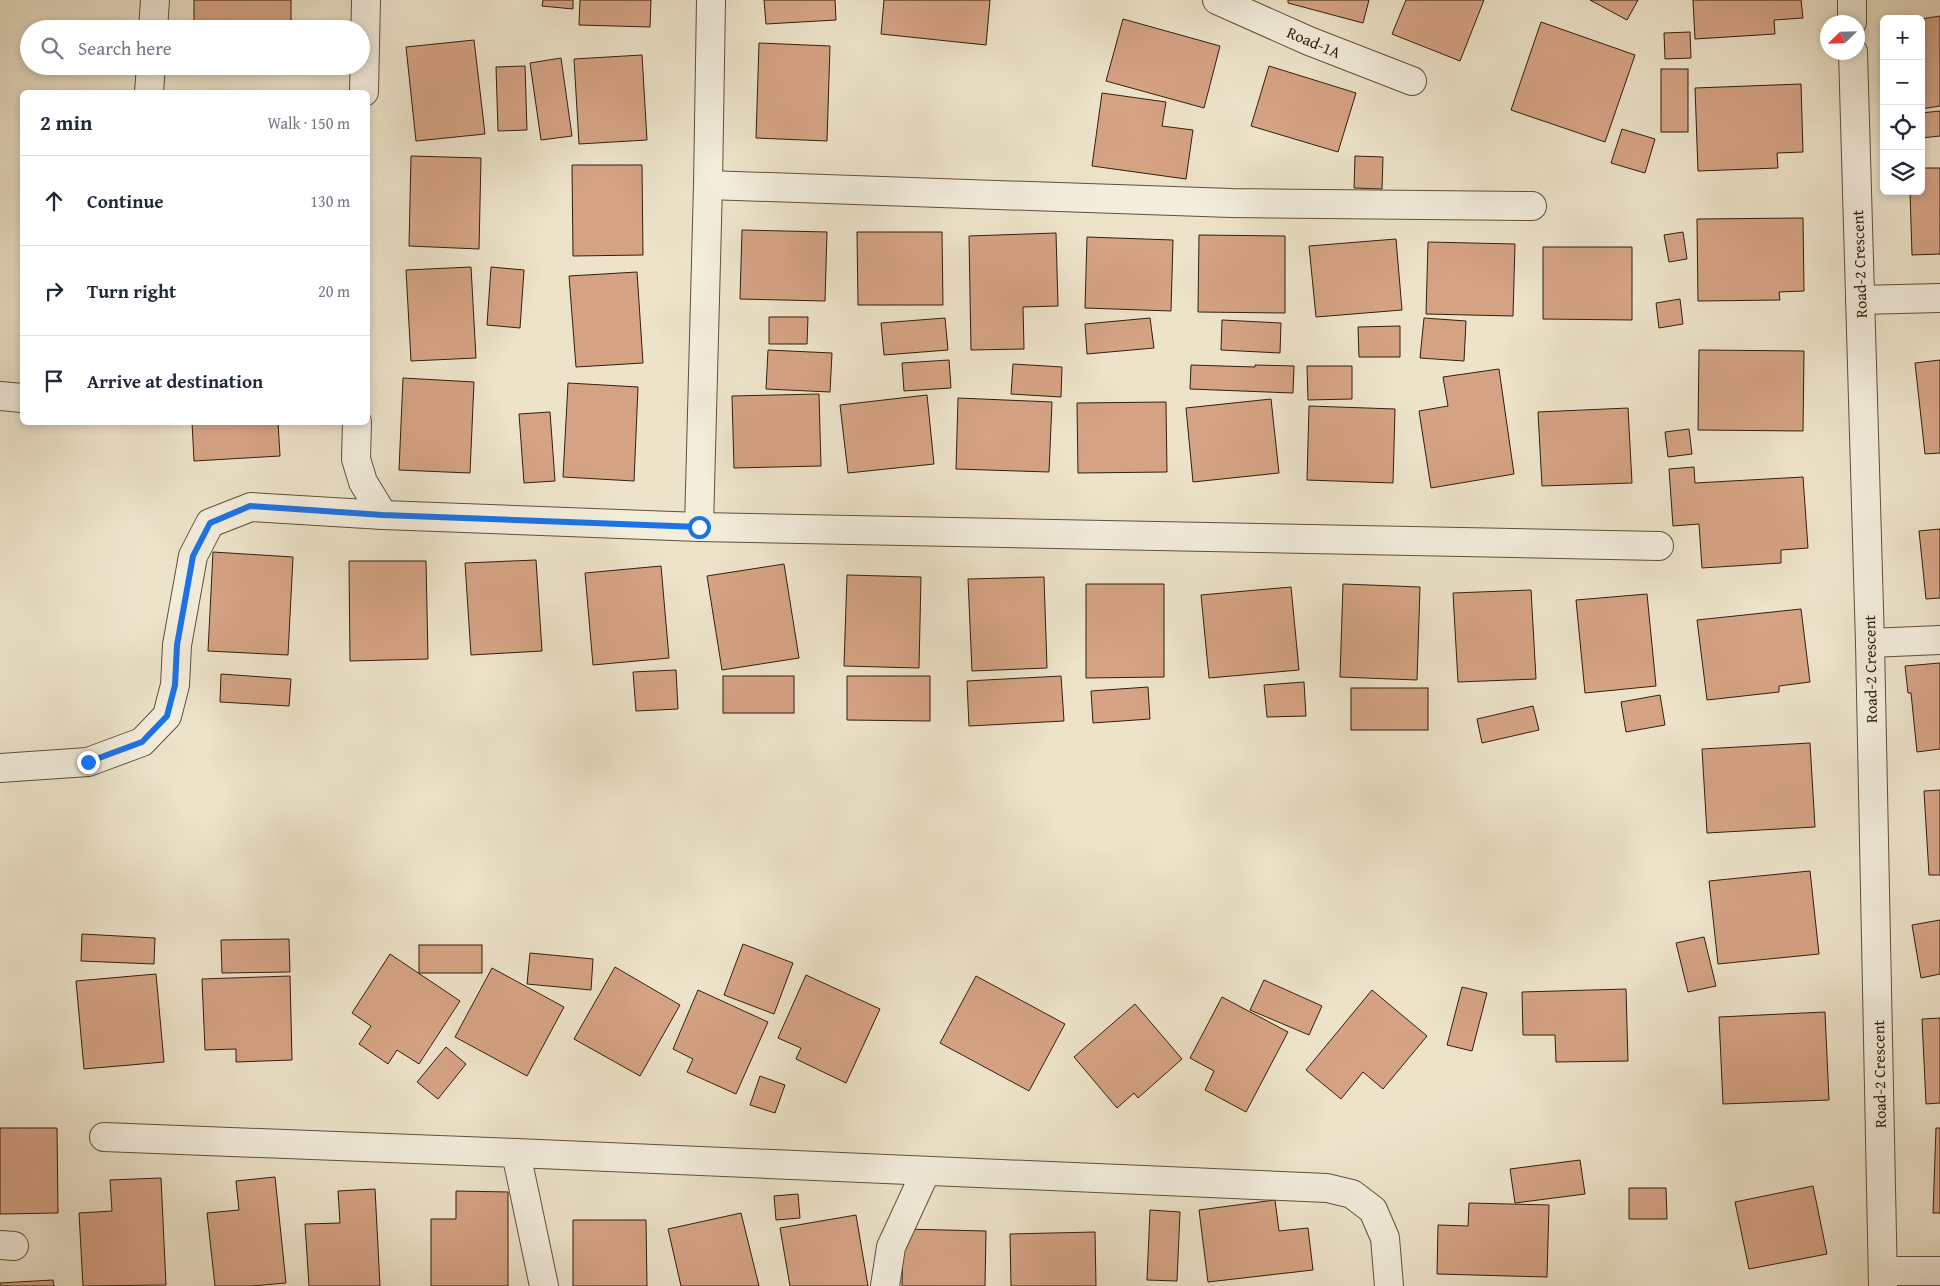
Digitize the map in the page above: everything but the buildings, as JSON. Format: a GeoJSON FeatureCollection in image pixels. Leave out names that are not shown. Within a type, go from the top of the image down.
{"type":"FeatureCollection","features":[{"type":"Feature","properties":{"kind":"street"},"geometry":{"type":"LineString","coordinates":[[154,20],[155,0]]}},
{"type":"Feature","properties":{"kind":"street"},"geometry":{"type":"LineString","coordinates":[[366,0],[366,20]]}},
{"type":"Feature","properties":{"kind":"street"},"geometry":{"type":"LineString","coordinates":[[699,527],[711,0]]}},
{"type":"Feature","properties":{"kind":"street","name":"Road-1A"},"geometry":{"type":"LineString","coordinates":[[1216,0],[1309,41],[1412,81]]}},
{"type":"Feature","properties":{"kind":"street"},"geometry":{"type":"LineString","coordinates":[[1852,0],[1852,15]]}},
{"type":"Feature","properties":{"kind":"street","name":"Road-2 Crescent"},"geometry":{"type":"LineString","coordinates":[[1853,60],[1870,643],[1883,1278]]}},
{"type":"Feature","properties":{"kind":"street"},"geometry":{"type":"LineString","coordinates":[[149,90],[150,75]]}},
{"type":"Feature","properties":{"kind":"street"},"geometry":{"type":"LineString","coordinates":[[364,75],[364,90]]}},
{"type":"Feature","properties":{"kind":"street"},"geometry":{"type":"LineString","coordinates":[[708,185],[1231,204],[1532,206]]}},
{"type":"Feature","properties":{"kind":"street"},"geometry":{"type":"LineString","coordinates":[[1860,300],[1940,298]]}},
{"type":"Feature","properties":{"kind":"street"},"geometry":{"type":"LineString","coordinates":[[0,396],[20,398]]}},
{"type":"Feature","properties":{"kind":"street"},"geometry":{"type":"LineString","coordinates":[[356,425],[356,459],[363,482],[383,515]]}},
{"type":"Feature","properties":{"kind":"street"},"geometry":{"type":"LineString","coordinates":[[0,768],[88,762],[142,742],[167,716],[175,685],[177,645],[193,556],[210,523],[250,506],[383,515],[699,527],[1659,546]]}},
{"type":"Feature","properties":{"kind":"street"},"geometry":{"type":"LineString","coordinates":[[1870,643],[1940,640]]}},
{"type":"Feature","properties":{"kind":"street"},"geometry":{"type":"LineString","coordinates":[[104,1137],[1327,1188],[1352,1194],[1373,1210],[1385,1238],[1389,1286]]}},
{"type":"Feature","properties":{"kind":"street"},"geometry":{"type":"LineString","coordinates":[[516,1153],[544,1286]]}},
{"type":"Feature","properties":{"kind":"street"},"geometry":{"type":"LineString","coordinates":[[885,1286],[891,1247],[926,1171]]}},
{"type":"Feature","properties":{"kind":"street"},"geometry":{"type":"LineString","coordinates":[[1883,1278],[1940,1271]]}},
{"type":"Feature","properties":{"kind":"route"},"geometry":{"type":"LineString","coordinates":[[88,762],[142,742],[167,716],[175,685],[177,645],[193,556],[210,523],[250,506],[383,515],[699,527]]}}]}
